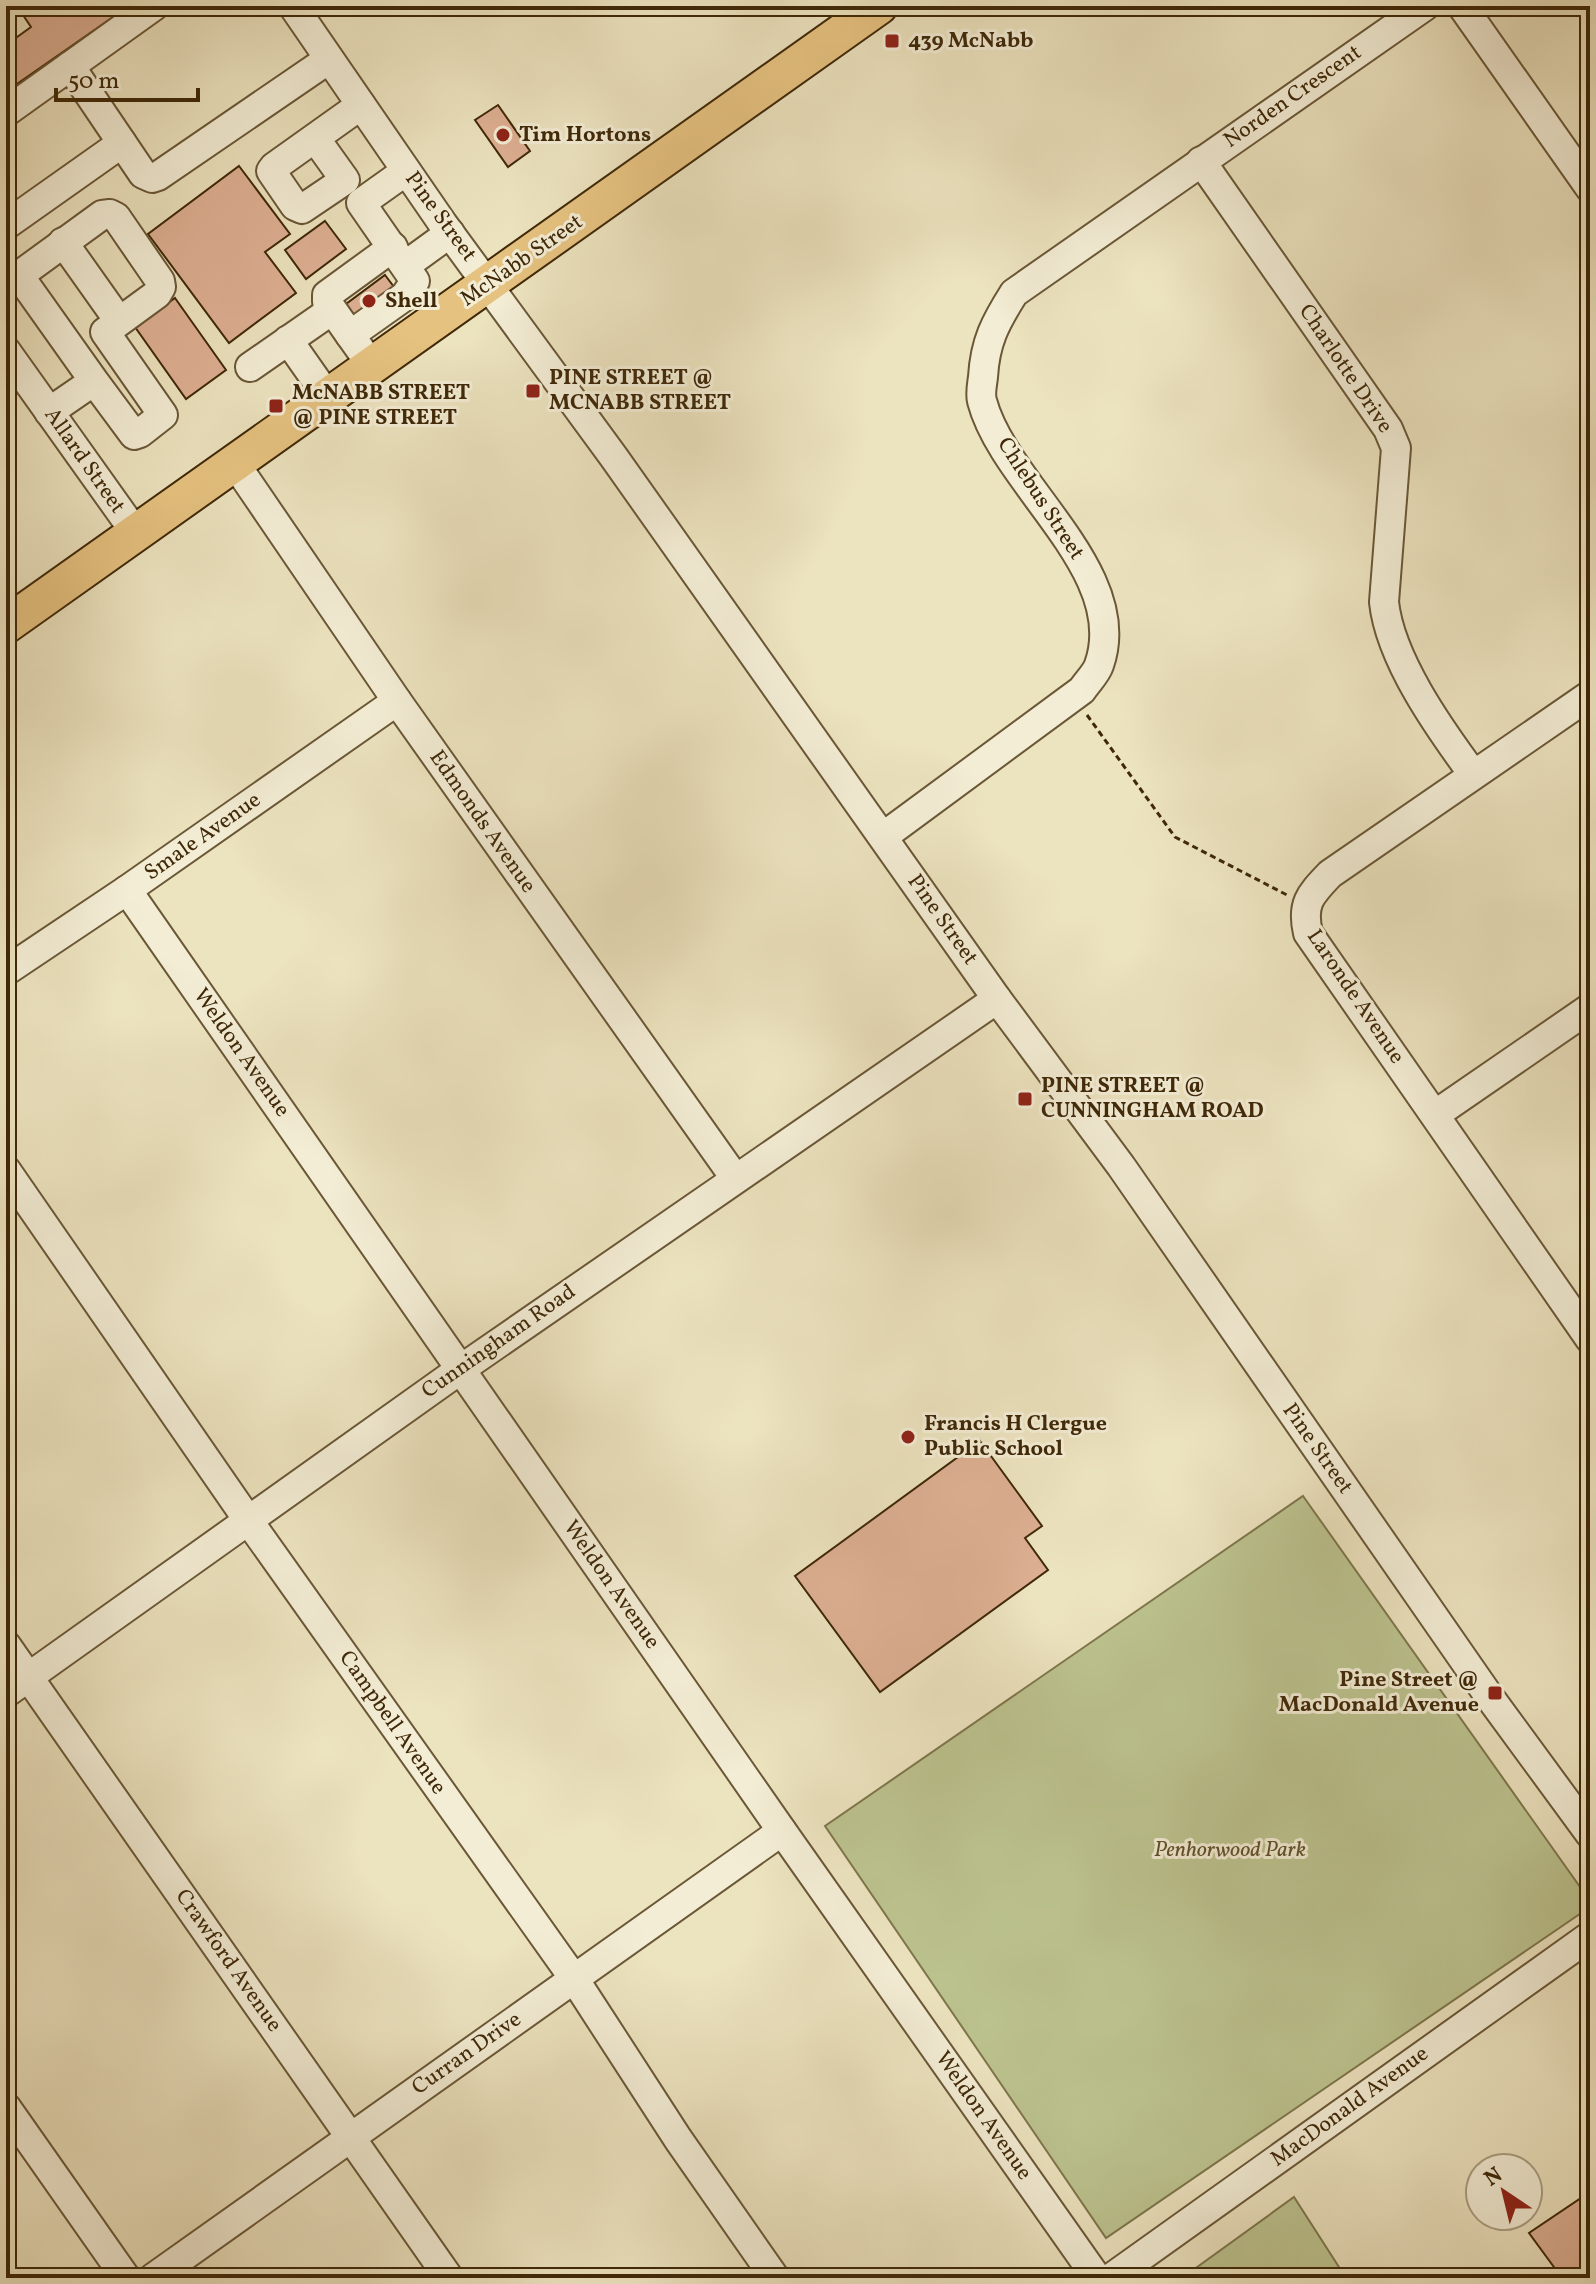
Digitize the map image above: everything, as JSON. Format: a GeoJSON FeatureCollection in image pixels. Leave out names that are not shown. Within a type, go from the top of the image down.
{"type":"FeatureCollection","features":[{"type":"Feature","properties":{"kind":"main road","name":"McNabb Street"},"geometry":{"type":"LineString","coordinates":[[6,625],[879,6]]}},
{"type":"Feature","properties":{"kind":"street"},"geometry":{"type":"LineString","coordinates":[[6,112],[154,6]]}},
{"type":"Feature","properties":{"kind":"street","name":"Pine Street"},"geometry":{"type":"LineString","coordinates":[[293,6],[450,233],[884,836],[997,999],[1121,1166],[1481,1686],[1590,1834]]}},
{"type":"Feature","properties":{"kind":"street","name":"Norden Crescent"},"geometry":{"type":"LineString","coordinates":[[1201,161],[1425,6]]}},
{"type":"Feature","properties":{"kind":"street"},"geometry":{"type":"LineString","coordinates":[[1462,6],[1590,188]]}},
{"type":"Feature","properties":{"kind":"street"},"geometry":{"type":"LineString","coordinates":[[70,66],[143,174],[152,178],[329,59]]}},
{"type":"Feature","properties":{"kind":"street"},"geometry":{"type":"LineString","coordinates":[[361,105],[274,167],[271,171],[273,176],[295,206],[302,209],[406,171]]}},
{"type":"Feature","properties":{"kind":"street"},"geometry":{"type":"LineString","coordinates":[[315,138],[415,281],[405,296],[350,335]]}},
{"type":"Feature","properties":{"kind":"street"},"geometry":{"type":"LineString","coordinates":[[6,225],[122,143]]}},
{"type":"Feature","properties":{"kind":"street","name":"Chlebus Street"},"geometry":{"type":"LineString","coordinates":[[884,836],[1082,690],[1099,666],[1104,633],[1102,605],[1081,558],[1003,449],[981,399],[985,353],[994,323],[1014,293],[1201,161]]}},
{"type":"Feature","properties":{"kind":"street","name":"Charlotte Drive"},"geometry":{"type":"LineString","coordinates":[[1201,161],[1388,429],[1396,448],[1384,602],[1387,625],[1438,726],[1473,774]]}},
{"type":"Feature","properties":{"kind":"street"},"geometry":{"type":"LineString","coordinates":[[63,242],[112,326],[163,415],[159,421],[134,435],[94,381],[74,353],[23,281],[21,274],[63,242],[102,215],[110,214],[116,217],[160,281],[161,287],[157,294],[112,326],[74,353]]}},
{"type":"Feature","properties":{"kind":"street"},"geometry":{"type":"LineString","coordinates":[[372,366],[332,310],[327,295],[450,233]]}},
{"type":"Feature","properties":{"kind":"street"},"geometry":{"type":"LineString","coordinates":[[405,296],[428,328]]}},
{"type":"Feature","properties":{"kind":"street"},"geometry":{"type":"LineString","coordinates":[[250,367],[332,310]]}},
{"type":"Feature","properties":{"kind":"street"},"geometry":{"type":"LineString","coordinates":[[288,340],[328,397]]}},
{"type":"Feature","properties":{"kind":"street","name":"Allard Street"},"geometry":{"type":"LineString","coordinates":[[6,351],[135,532]]}},
{"type":"Feature","properties":{"kind":"street"},"geometry":{"type":"LineString","coordinates":[[49,412],[94,381]]}},
{"type":"Feature","properties":{"kind":"street","name":"Edmonds Avenue"},"geometry":{"type":"LineString","coordinates":[[234,462],[397,701],[735,1178]]}},
{"type":"Feature","properties":{"kind":"street","name":"Laronde Avenue"},"geometry":{"type":"LineString","coordinates":[[1586,1326],[1308,933],[1306,905],[1330,874],[1590,695]]}},
{"type":"Feature","properties":{"kind":"street","name":"Smale Avenue"},"geometry":{"type":"LineString","coordinates":[[6,971],[397,701]]}},
{"type":"Feature","properties":{"kind":"street","name":"Weldon Avenue"},"geometry":{"type":"LineString","coordinates":[[127,890],[1097,2278]]}},
{"type":"Feature","properties":{"kind":"street","name":"Cunningham Road"},"geometry":{"type":"LineString","coordinates":[[17,1685],[461,1369],[997,999]]}},
{"type":"Feature","properties":{"kind":"street"},"geometry":{"type":"LineString","coordinates":[[1436,1114],[1590,1008]]}},
{"type":"Feature","properties":{"kind":"street","name":"Campbell Avenue"},"geometry":{"type":"LineString","coordinates":[[6,1170],[248,1520],[575,1980],[678,2139],[775,2278]]}},
{"type":"Feature","properties":{"kind":"street","name":"Crawford Avenue"},"geometry":{"type":"LineString","coordinates":[[6,1645],[17,1685],[350,2135],[449,2278]]}},
{"type":"Feature","properties":{"kind":"street","name":"Curran Drive"},"geometry":{"type":"LineString","coordinates":[[153,2278],[350,2135],[575,1980],[782,1831]]}},
{"type":"Feature","properties":{"kind":"street","name":"MacDonald Avenue"},"geometry":{"type":"LineString","coordinates":[[1111,2278],[1590,1936]]}},
{"type":"Feature","properties":{"kind":"street"},"geometry":{"type":"LineString","coordinates":[[6,2107],[126,2278]]}},
{"type":"Feature","properties":{"kind":"path"},"geometry":{"type":"LineString","coordinates":[[1073,696],[1175,837],[1306,905]]}},
{"type":"Feature","properties":{"kind":"green space","name":"Penhorwood Park"},"geometry":{"type":"Polygon","coordinates":[[[1303,1496],[1590,1901],[1590,1907],[1106,2238],[825,1826],[1303,1496]]]}},
{"type":"Feature","properties":{"kind":"green space"},"geometry":{"type":"Polygon","coordinates":[[[1294,2197],[1346,2278],[1182,2278],[1294,2197]]]}},
{"type":"Feature","properties":{"kind":"building"},"geometry":{"type":"Polygon","coordinates":[[[17,6],[129,6],[17,84],[23,92],[6,104],[6,45],[31,27],[17,6]]]}},
{"type":"Feature","properties":{"kind":"building","name":"Tim Hortons"},"geometry":{"type":"Polygon","coordinates":[[[498,105],[530,151],[508,167],[475,120],[498,105]]]}},
{"type":"Feature","properties":{"kind":"building"},"geometry":{"type":"Polygon","coordinates":[[[239,166],[290,234],[265,252],[296,293],[229,343],[148,234],[239,166]]]}},
{"type":"Feature","properties":{"kind":"building"},"geometry":{"type":"Polygon","coordinates":[[[325,221],[346,249],[306,279],[285,250],[325,221]]]}},
{"type":"Feature","properties":{"kind":"building"},"geometry":{"type":"Polygon","coordinates":[[[385,275],[397,291],[353,322],[342,307],[385,275]]]}},
{"type":"Feature","properties":{"kind":"building"},"geometry":{"type":"Polygon","coordinates":[[[175,298],[226,370],[186,399],[135,327],[175,298]]]}},
{"type":"Feature","properties":{"kind":"building"},"geometry":{"type":"Polygon","coordinates":[[[980,1441],[1042,1526],[1025,1538],[1048,1570],[880,1692],[795,1576],[980,1441]]]}},
{"type":"Feature","properties":{"kind":"building"},"geometry":{"type":"Polygon","coordinates":[[[1590,2192],[1590,2278],[1562,2278],[1529,2233],[1544,2232],[1544,2223],[1590,2192]]]}},
{"type":"Feature","properties":{"kind":"place","name":"439 McNabb"},"geometry":{"type":"Point","coordinates":[892,41]}},
{"type":"Feature","properties":{"kind":"place","name":"Tim Hortons"},"geometry":{"type":"Point","coordinates":[503,135]}},
{"type":"Feature","properties":{"kind":"place","name":"Shell"},"geometry":{"type":"Point","coordinates":[369,301]}},
{"type":"Feature","properties":{"kind":"place","name":"PINE STREET @ MCNABB STREET"},"geometry":{"type":"Point","coordinates":[533,391]}},
{"type":"Feature","properties":{"kind":"place","name":"McNABB STREET @ PINE STREET"},"geometry":{"type":"Point","coordinates":[276,406]}},
{"type":"Feature","properties":{"kind":"place","name":"PINE STREET @ CUNNINGHAM ROAD"},"geometry":{"type":"Point","coordinates":[1025,1099]}},
{"type":"Feature","properties":{"kind":"place","name":"Francis H Clergue Public School"},"geometry":{"type":"Point","coordinates":[908,1437]}},
{"type":"Feature","properties":{"kind":"place","name":"Pine Street @ MacDonald Avenue"},"geometry":{"type":"Point","coordinates":[1495,1693]}}]}
